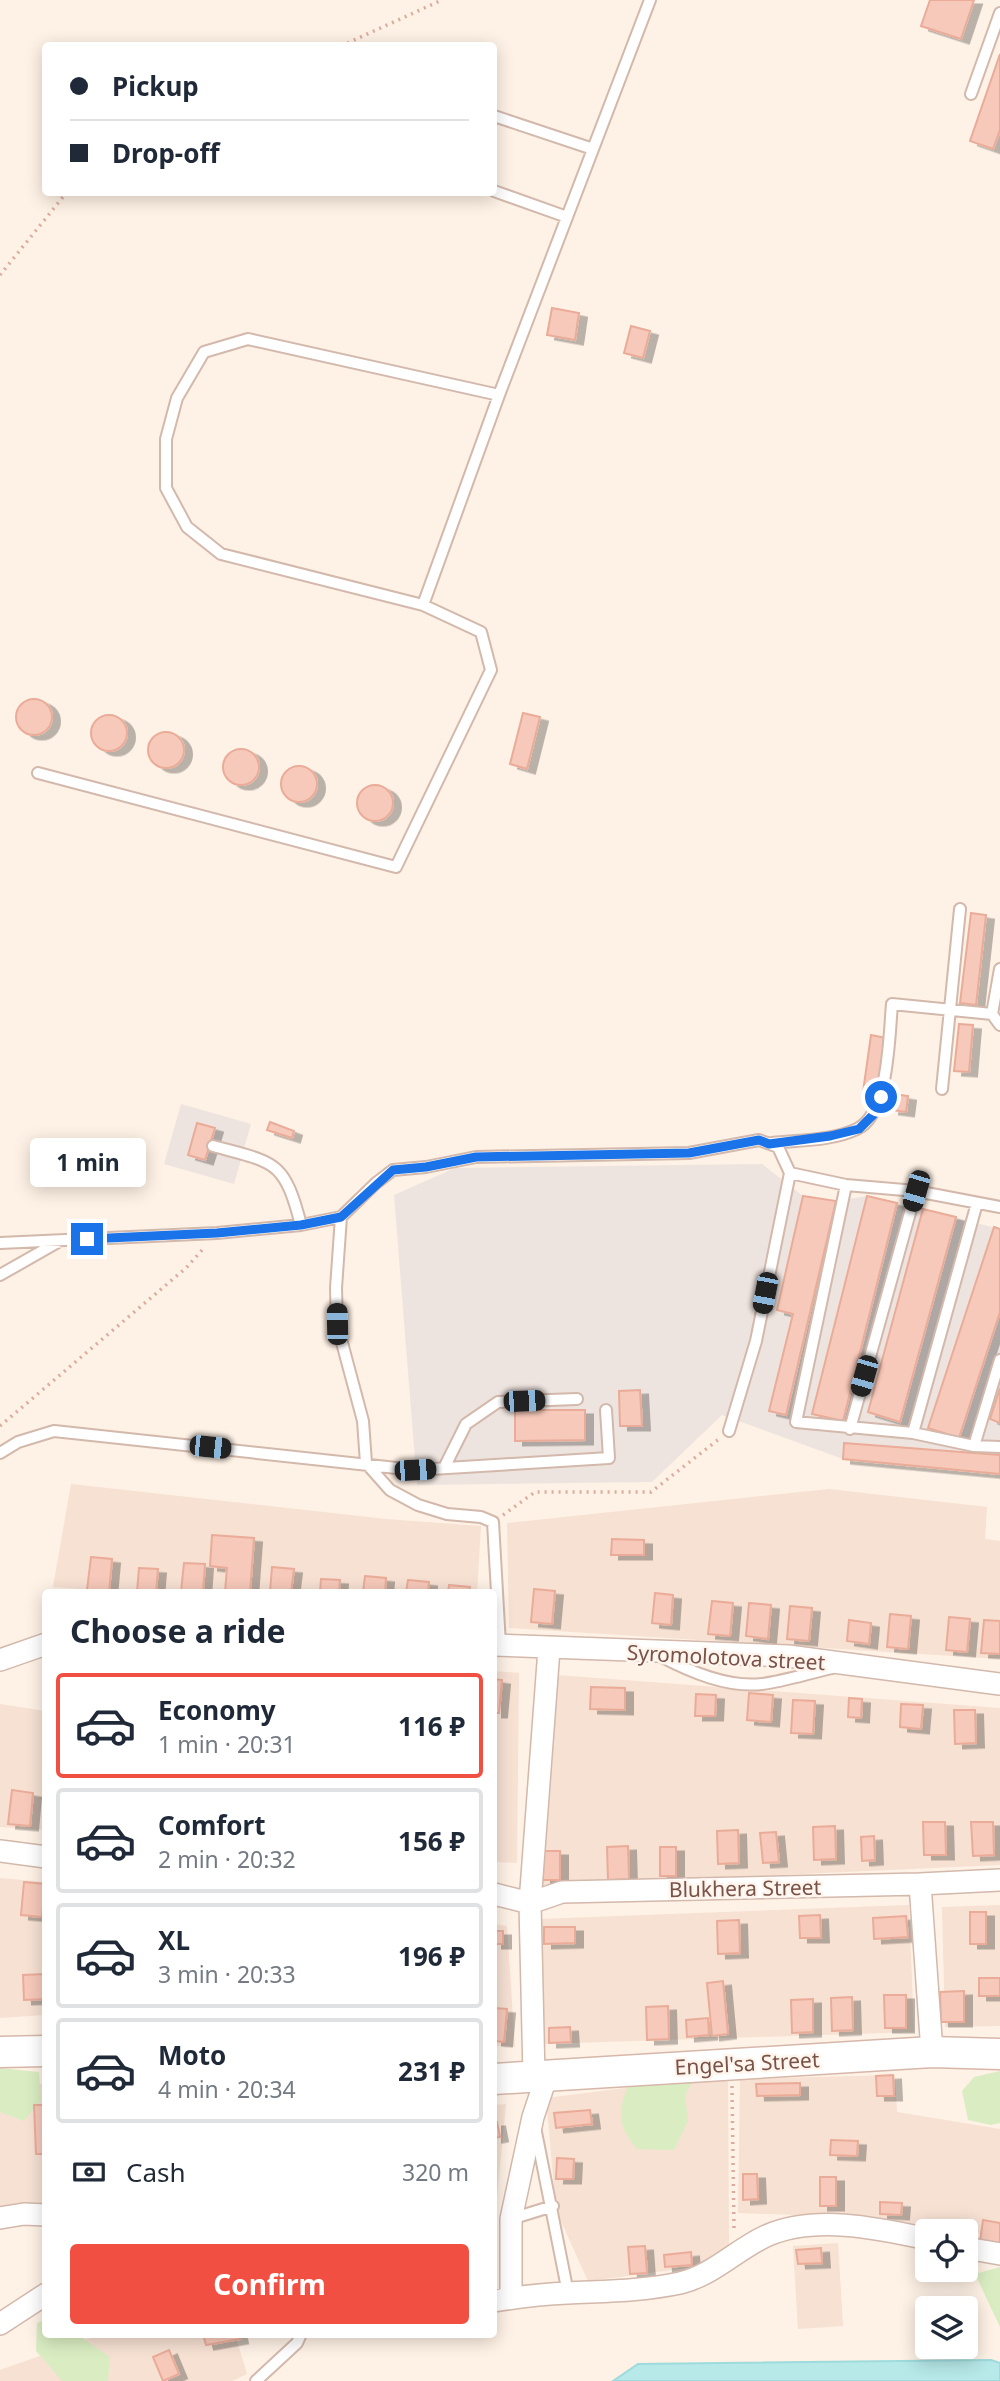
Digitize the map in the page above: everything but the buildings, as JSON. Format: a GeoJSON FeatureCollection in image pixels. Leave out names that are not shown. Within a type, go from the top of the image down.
{"type":"FeatureCollection","features":[{"type":"Feature","properties":{"kind":"main road"},"geometry":{"type":"LineString","coordinates":[[0,2052],[42,2051]]}},
{"type":"Feature","properties":{"kind":"main road","name":"Engel'sa Street"},"geometry":{"type":"LineString","coordinates":[[497,2079],[932,2052],[1000,2054]]}},
{"type":"Feature","properties":{"kind":"street"},"geometry":{"type":"LineString","coordinates":[[0,1660],[42,1645]]}},
{"type":"Feature","properties":{"kind":"street","name":"Syromolotova street"},"geometry":{"type":"LineString","coordinates":[[497,1645],[788,1656],[1000,1684]]}},
{"type":"Feature","properties":{"kind":"street"},"geometry":{"type":"LineString","coordinates":[[549,1649],[530,1903],[540,2075],[511,2219],[502,2300],[568,2293],[614,2293],[652,2289],[688,2281],[710,2272],[765,2237],[785,2230],[839,2225],[874,2228],[915,2236]]}},
{"type":"Feature","properties":{"kind":"street"},"geometry":{"type":"LineString","coordinates":[[0,1851],[42,1856]]}},
{"type":"Feature","properties":{"kind":"street","name":"Blukhera Street"},"geometry":{"type":"LineString","coordinates":[[530,1903],[562,1892],[1000,1880]]}},
{"type":"Feature","properties":{"kind":"street"},"geometry":{"type":"LineString","coordinates":[[920,1884],[932,2052]]}},
{"type":"Feature","properties":{"kind":"street"},"geometry":{"type":"LineString","coordinates":[[497,1895],[530,1903]]}},
{"type":"Feature","properties":{"kind":"street"},"geometry":{"type":"LineString","coordinates":[[0,2218],[24,2214],[42,2215]]}},
{"type":"Feature","properties":{"kind":"street"},"geometry":{"type":"LineString","coordinates":[[978,2250],[1000,2254]]}},
{"type":"Feature","properties":{"kind":"street"},"geometry":{"type":"LineString","coordinates":[[0,2324],[42,2297]]}},
{"type":"Feature","properties":{"kind":"lane"},"geometry":{"type":"LineString","coordinates":[[423,605],[499,395],[650,0]]}},
{"type":"Feature","properties":{"kind":"lane"},"geometry":{"type":"LineString","coordinates":[[971,94],[1000,13]]}},
{"type":"Feature","properties":{"kind":"lane"},"geometry":{"type":"LineString","coordinates":[[497,117],[593,149]]}},
{"type":"Feature","properties":{"kind":"lane"},"geometry":{"type":"LineString","coordinates":[[497,192],[567,218]]}},
{"type":"Feature","properties":{"kind":"lane"},"geometry":{"type":"LineString","coordinates":[[38,773],[396,867],[491,670],[481,632],[423,605],[221,554],[187,527],[166,488],[166,439],[177,398],[204,352],[248,339],[499,395]]}},
{"type":"Feature","properties":{"kind":"lane"},"geometry":{"type":"LineString","coordinates":[[942,1088],[960,909]]}},
{"type":"Feature","properties":{"kind":"lane"},"geometry":{"type":"LineString","coordinates":[[1000,969],[992,1014],[1000,1025]]}},
{"type":"Feature","properties":{"kind":"lane"},"geometry":{"type":"LineString","coordinates":[[769,1144],[830,1136],[859,1129],[874,1114],[881,1097],[892,1003],[992,1014]]}},
{"type":"Feature","properties":{"kind":"lane"},"geometry":{"type":"LineString","coordinates":[[0,1243],[217,1233],[301,1225],[341,1217],[393,1170],[426,1167],[476,1157],[689,1153],[759,1140],[778,1147],[790,1173],[756,1341],[729,1432]]}},
{"type":"Feature","properties":{"kind":"lane"},"geometry":{"type":"LineString","coordinates":[[214,1146],[270,1163],[283,1175],[291,1189],[301,1225]]}},
{"type":"Feature","properties":{"kind":"lane"},"geometry":{"type":"LineString","coordinates":[[790,1173],[846,1185],[916,1191],[1000,1207]]}},
{"type":"Feature","properties":{"kind":"lane"},"geometry":{"type":"LineString","coordinates":[[846,1185],[796,1422],[913,1433],[974,1446],[1000,1447]]}},
{"type":"Feature","properties":{"kind":"lane"},"geometry":{"type":"LineString","coordinates":[[850,1429],[916,1191]]}},
{"type":"Feature","properties":{"kind":"lane"},"geometry":{"type":"LineString","coordinates":[[913,1433],[977,1203]]}},
{"type":"Feature","properties":{"kind":"lane"},"geometry":{"type":"LineString","coordinates":[[341,1217],[336,1288],[337,1324],[363,1422],[366,1463],[390,1490],[418,1505],[447,1514],[481,1517],[493,1522],[495,1589]]}},
{"type":"Feature","properties":{"kind":"lane"},"geometry":{"type":"LineString","coordinates":[[0,1275],[61,1241]]}},
{"type":"Feature","properties":{"kind":"lane"},"geometry":{"type":"LineString","coordinates":[[974,1446],[1000,1360]]}},
{"type":"Feature","properties":{"kind":"lane"},"geometry":{"type":"LineString","coordinates":[[444,1468],[466,1424],[498,1402],[577,1399]]}},
{"type":"Feature","properties":{"kind":"lane"},"geometry":{"type":"LineString","coordinates":[[0,1453],[18,1442],[54,1432],[415,1470],[610,1458],[606,1410]]}},
{"type":"Feature","properties":{"kind":"lane"},"geometry":{"type":"LineString","coordinates":[[533,2117],[553,2206],[568,2293]]}},
{"type":"Feature","properties":{"kind":"lane"},"geometry":{"type":"LineString","coordinates":[[511,2219],[553,2206]]}},
{"type":"Feature","properties":{"kind":"lane"},"geometry":{"type":"LineString","coordinates":[[257,2381],[299,2338]]}},
{"type":"Feature","properties":{"kind":"path"},"geometry":{"type":"LineString","coordinates":[[350,42],[442,0]]}},
{"type":"Feature","properties":{"kind":"path"},"geometry":{"type":"LineString","coordinates":[[0,275],[65,196]]}},
{"type":"Feature","properties":{"kind":"path"},"geometry":{"type":"LineString","coordinates":[[0,1426],[186,1268],[217,1233]]}},
{"type":"Feature","properties":{"kind":"path"},"geometry":{"type":"LineString","coordinates":[[493,1522],[535,1492],[651,1492],[729,1432]]}},
{"type":"Feature","properties":{"kind":"path"},"geometry":{"type":"LineString","coordinates":[[732,2064],[734,2228],[744,2249]]}},
{"type":"Feature","properties":{"kind":"shaded area"},"geometry":{"type":"Polygon","coordinates":[[[181,1104],[251,1124],[234,1184],[164,1164],[181,1104]]]}},
{"type":"Feature","properties":{"kind":"shaded area"},"geometry":{"type":"Polygon","coordinates":[[[762,1164],[803,1196],[836,1201],[867,1196],[1000,1229],[1000,1474],[843,1459],[722,1415],[652,1482],[417,1485],[394,1195],[455,1168],[762,1164]]]}},
{"type":"Feature","properties":{"kind":"shaded area"},"geometry":{"type":"Polygon","coordinates":[[[71,1484],[386,1519],[481,1526],[477,1589],[53,1587],[71,1484]]]}},
{"type":"Feature","properties":{"kind":"shaded area"},"geometry":{"type":"Polygon","coordinates":[[[829,1489],[987,1507],[985,1539],[1000,1541],[1000,1659],[509,1628],[507,1523],[829,1489]]]}},
{"type":"Feature","properties":{"kind":"shaded area"},"geometry":{"type":"Polygon","coordinates":[[[497,1671],[519,1673],[517,1863],[497,1862],[497,1671]]]}},
{"type":"Feature","properties":{"kind":"shaded area"},"geometry":{"type":"Polygon","coordinates":[[[557,1675],[1000,1708],[1000,1865],[540,1886],[557,1675]]]}},
{"type":"Feature","properties":{"kind":"shaded area"},"geometry":{"type":"Polygon","coordinates":[[[0,1704],[42,1711],[42,1830],[0,1827],[0,1704]]]}},
{"type":"Feature","properties":{"kind":"shaded area"},"geometry":{"type":"Polygon","coordinates":[[[0,1878],[42,1882],[42,2015],[0,2018],[0,1878]]]}},
{"type":"Feature","properties":{"kind":"shaded area"},"geometry":{"type":"Polygon","coordinates":[[[909,1905],[914,2032],[542,2044],[539,1919],[909,1905]]]}},
{"type":"Feature","properties":{"kind":"shaded area"},"geometry":{"type":"Polygon","coordinates":[[[1000,1905],[1000,2026],[945,2027],[942,1907],[1000,1905]]]}},
{"type":"Feature","properties":{"kind":"shaded area"},"geometry":{"type":"Polygon","coordinates":[[[497,1924],[507,1926],[515,2047],[497,2046],[497,1924]]]}},
{"type":"Feature","properties":{"kind":"shaded area"},"geometry":{"type":"Polygon","coordinates":[[[728,2075],[729,2251],[711,2265],[588,2281],[556,2210],[546,2098],[728,2075]]]}},
{"type":"Feature","properties":{"kind":"shaded area"},"geometry":{"type":"Polygon","coordinates":[[[895,2075],[897,2112],[1000,2129],[1000,2237],[978,2234],[978,2219],[915,2219],[915,2224],[876,2218],[738,2213],[740,2079],[895,2075]]]}},
{"type":"Feature","properties":{"kind":"shaded area"},"geometry":{"type":"Polygon","coordinates":[[[0,2084],[42,2084],[42,2216],[0,2215],[0,2084]]]}},
{"type":"Feature","properties":{"kind":"shaded area"},"geometry":{"type":"Polygon","coordinates":[[[506,2104],[497,2197],[497,2105],[506,2104]]]}},
{"type":"Feature","properties":{"kind":"shaded area"},"geometry":{"type":"Polygon","coordinates":[[[838,2243],[843,2326],[798,2329],[793,2246],[838,2243]]]}},
{"type":"Feature","properties":{"kind":"shaded area"},"geometry":{"type":"Polygon","coordinates":[[[91,2338],[236,2338],[247,2374],[232,2381],[0,2381],[0,2370],[91,2338]]]}},
{"type":"Feature","properties":{"kind":"green space"},"geometry":{"type":"Polygon","coordinates":[[[0,2068],[39,2072],[41,2100],[24,2121],[0,2112],[0,2068]]]}},
{"type":"Feature","properties":{"kind":"green space"},"geometry":{"type":"Polygon","coordinates":[[[1000,2071],[1000,2123],[991,2125],[968,2120],[962,2091],[974,2077],[1000,2071]]]}},
{"type":"Feature","properties":{"kind":"green space"},"geometry":{"type":"Polygon","coordinates":[[[696,2075],[685,2095],[688,2121],[674,2150],[637,2149],[625,2132],[621,2118],[629,2083],[696,2075]]]}},
{"type":"Feature","properties":{"kind":"green space"},"geometry":{"type":"Polygon","coordinates":[[[1000,2267],[1000,2327],[978,2280],[978,2273],[1000,2267]]]}},
{"type":"Feature","properties":{"kind":"green space"},"geometry":{"type":"Polygon","coordinates":[[[42,2321],[42,2338],[82,2338],[110,2357],[108,2381],[62,2381],[36,2351],[37,2323],[42,2321]]]}},
{"type":"Feature","properties":{"kind":"water"},"geometry":{"type":"Polygon","coordinates":[[[991,2360],[1000,2363],[1000,2381],[613,2381],[638,2364],[991,2360]]]}},
{"type":"Feature","properties":{"kind":"route"},"geometry":{"type":"LineString","coordinates":[[87,1239],[217,1233],[301,1225],[341,1217],[393,1170],[426,1167],[476,1157],[689,1153],[759,1140],[769,1144],[830,1136],[859,1129],[874,1114],[881,1097]]}}]}
